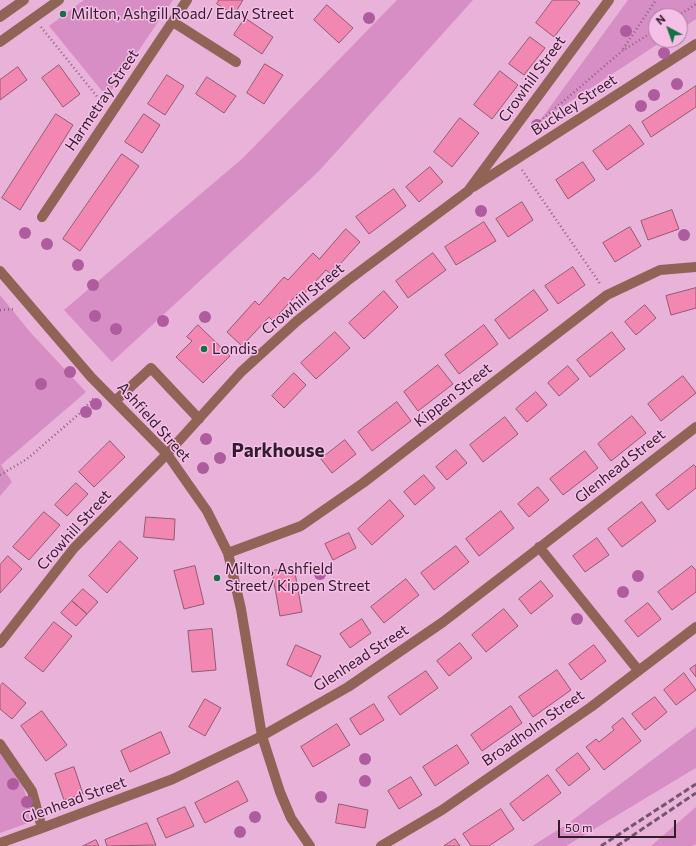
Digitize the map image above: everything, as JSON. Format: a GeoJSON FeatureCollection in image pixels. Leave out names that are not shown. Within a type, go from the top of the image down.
{"type":"FeatureCollection","features":[{"type":"Feature","properties":{"kind":"street"},"geometry":{"type":"LineString","coordinates":[[0,17],[24,0]]}},
{"type":"Feature","properties":{"kind":"street"},"geometry":{"type":"LineString","coordinates":[[0,42],[59,0]]}},
{"type":"Feature","properties":{"kind":"street","name":"Harmetray Street"},"geometry":{"type":"LineString","coordinates":[[42,217],[187,0]]}},
{"type":"Feature","properties":{"kind":"street","name":"Crowhill Street"},"geometry":{"type":"LineString","coordinates":[[0,643],[74,548],[167,454],[241,372],[297,321],[347,281],[468,191],[609,0]]}},
{"type":"Feature","properties":{"kind":"street"},"geometry":{"type":"LineString","coordinates":[[172,22],[236,62]]}},
{"type":"Feature","properties":{"kind":"street","name":"Buckley Street"},"geometry":{"type":"LineString","coordinates":[[468,191],[696,44]]}},
{"type":"Feature","properties":{"kind":"street","name":"Kippen Street"},"geometry":{"type":"LineString","coordinates":[[228,552],[301,526],[363,483],[608,295],[660,270],[696,267]]}},
{"type":"Feature","properties":{"kind":"street","name":"Ashfield Street"},"geometry":{"type":"LineString","coordinates":[[0,271],[91,377],[167,454],[207,511],[228,552],[242,616],[262,736],[280,792],[291,818],[310,846]]}},
{"type":"Feature","properties":{"kind":"street"},"geometry":{"type":"LineString","coordinates":[[115,401],[151,368],[199,419]]}},
{"type":"Feature","properties":{"kind":"street","name":"Glenhead Street"},"geometry":{"type":"LineString","coordinates":[[0,843],[173,779],[262,736],[348,687],[443,622],[696,427]]}},
{"type":"Feature","properties":{"kind":"street"},"geometry":{"type":"LineString","coordinates":[[539,547],[638,670]]}},
{"type":"Feature","properties":{"kind":"street","name":"Broadholm Street"},"geometry":{"type":"LineString","coordinates":[[381,846],[442,810],[590,707],[696,627]]}},
{"type":"Feature","properties":{"kind":"street"},"geometry":{"type":"LineString","coordinates":[[0,744],[32,791],[42,828]]}},
{"type":"Feature","properties":{"kind":"path"},"geometry":{"type":"LineString","coordinates":[[622,51],[656,0]]}},
{"type":"Feature","properties":{"kind":"path"},"geometry":{"type":"LineString","coordinates":[[34,18],[111,113]]}},
{"type":"Feature","properties":{"kind":"path"},"geometry":{"type":"LineString","coordinates":[[528,132],[622,51],[648,35]]}},
{"type":"Feature","properties":{"kind":"path"},"geometry":{"type":"LineString","coordinates":[[515,161],[608,295]]}},
{"type":"Feature","properties":{"kind":"path"},"geometry":{"type":"LineString","coordinates":[[0,475],[27,458],[79,414],[103,389]]}},
{"type":"Feature","properties":{"kind":"shaded area"},"geometry":{"type":"Polygon","coordinates":[[[84,0],[173,0],[107,97],[49,26],[84,0]]]}},
{"type":"Feature","properties":{"kind":"shaded area"},"geometry":{"type":"Polygon","coordinates":[[[397,0],[473,0],[319,171],[112,362],[64,310],[243,158],[397,0]]]}},
{"type":"Feature","properties":{"kind":"shaded area"},"geometry":{"type":"Polygon","coordinates":[[[628,0],[696,0],[696,19],[688,24],[688,8],[648,8],[648,48],[652,48],[539,122],[628,0]]]}},
{"type":"Feature","properties":{"kind":"shaded area"},"geometry":{"type":"Polygon","coordinates":[[[0,295],[30,332],[86,392],[1,465],[12,482],[0,496],[0,295]]]}},
{"type":"Feature","properties":{"kind":"shaded area"},"geometry":{"type":"Polygon","coordinates":[[[696,727],[696,768],[566,846],[532,846],[566,825],[696,727]]]}},
{"type":"Feature","properties":{"kind":"shaded area"},"geometry":{"type":"Polygon","coordinates":[[[0,751],[22,785],[36,820],[0,833],[0,751]]]}},
{"type":"Feature","properties":{"kind":"shaded area"},"geometry":{"type":"Polygon","coordinates":[[[696,807],[696,844],[692,846],[651,846],[696,807]]]}},
{"type":"Feature","properties":{"kind":"building"},"geometry":{"type":"Polygon","coordinates":[[[219,0],[243,0],[234,15],[217,4],[219,0]]]}},
{"type":"Feature","properties":{"kind":"building"},"geometry":{"type":"Polygon","coordinates":[[[553,0],[576,0],[580,3],[554,37],[536,23],[553,0]]]}},
{"type":"Feature","properties":{"kind":"building"},"geometry":{"type":"Polygon","coordinates":[[[327,5],[353,28],[339,43],[314,20],[327,5]]]}},
{"type":"Feature","properties":{"kind":"building"},"geometry":{"type":"Polygon","coordinates":[[[245,18],[273,37],[262,54],[234,35],[245,18]]]}},
{"type":"Feature","properties":{"kind":"building"},"geometry":{"type":"Polygon","coordinates":[[[530,37],[545,48],[524,75],[509,64],[530,37]]]}},
{"type":"Feature","properties":{"kind":"building"},"geometry":{"type":"Polygon","coordinates":[[[265,64],[283,75],[264,104],[247,93],[265,64]]]}},
{"type":"Feature","properties":{"kind":"building"},"geometry":{"type":"Polygon","coordinates":[[[59,65],[80,94],[63,107],[42,78],[59,65]]]}},
{"type":"Feature","properties":{"kind":"building"},"geometry":{"type":"Polygon","coordinates":[[[18,67],[27,80],[0,100],[0,80],[18,67]]]}},
{"type":"Feature","properties":{"kind":"building"},"geometry":{"type":"Polygon","coordinates":[[[500,71],[518,85],[492,119],[474,105],[500,71]]]}},
{"type":"Feature","properties":{"kind":"building"},"geometry":{"type":"Polygon","coordinates":[[[167,75],[184,86],[165,115],[148,104],[167,75]]]}},
{"type":"Feature","properties":{"kind":"building"},"geometry":{"type":"Polygon","coordinates":[[[207,77],[236,96],[224,113],[196,94],[207,77]]]}},
{"type":"Feature","properties":{"kind":"building"},"geometry":{"type":"Polygon","coordinates":[[[696,86],[696,107],[651,137],[642,122],[696,86]]]}},
{"type":"Feature","properties":{"kind":"building"},"geometry":{"type":"Polygon","coordinates":[[[56,114],[73,125],[20,210],[2,198],[56,114]]]}},
{"type":"Feature","properties":{"kind":"building"},"geometry":{"type":"Polygon","coordinates":[[[144,114],[160,125],[142,153],[125,142],[144,114]]]}},
{"type":"Feature","properties":{"kind":"building"},"geometry":{"type":"Polygon","coordinates":[[[460,118],[479,133],[452,167],[434,152],[460,118]]]}},
{"type":"Feature","properties":{"kind":"building"},"geometry":{"type":"Polygon","coordinates":[[[630,125],[644,144],[607,170],[593,151],[630,125]]]}},
{"type":"Feature","properties":{"kind":"building"},"geometry":{"type":"Polygon","coordinates":[[[122,154],[139,166],[80,251],[63,239],[122,154]]]}},
{"type":"Feature","properties":{"kind":"building"},"geometry":{"type":"Polygon","coordinates":[[[583,162],[595,180],[568,199],[556,180],[583,162]]]}},
{"type":"Feature","properties":{"kind":"building"},"geometry":{"type":"Polygon","coordinates":[[[430,167],[443,182],[419,202],[406,187],[430,167]]]}},
{"type":"Feature","properties":{"kind":"building"},"geometry":{"type":"Polygon","coordinates":[[[394,189],[406,206],[369,234],[356,217],[394,189]]]}},
{"type":"Feature","properties":{"kind":"building"},"geometry":{"type":"Polygon","coordinates":[[[522,202],[533,220],[508,237],[496,219],[522,202]]]}},
{"type":"Feature","properties":{"kind":"building"},"geometry":{"type":"Polygon","coordinates":[[[672,210],[679,229],[648,240],[641,221],[672,210]]]}},
{"type":"Feature","properties":{"kind":"building"},"geometry":{"type":"Polygon","coordinates":[[[484,222],[496,241],[456,265],[445,247],[484,222]]]}},
{"type":"Feature","properties":{"kind":"building"},"geometry":{"type":"Polygon","coordinates":[[[630,227],[641,246],[615,262],[603,243],[630,227]]]}},
{"type":"Feature","properties":{"kind":"building"},"geometry":{"type":"Polygon","coordinates":[[[346,229],[360,242],[331,274],[326,270],[301,297],[297,294],[273,321],[269,317],[242,346],[227,332],[255,301],[259,305],[284,277],[288,280],[313,253],[319,259],[346,229]]]}},
{"type":"Feature","properties":{"kind":"building"},"geometry":{"type":"Polygon","coordinates":[[[433,253],[446,270],[408,298],[396,281],[433,253]]]}},
{"type":"Feature","properties":{"kind":"building"},"geometry":{"type":"Polygon","coordinates":[[[573,267],[585,285],[558,304],[545,286],[573,267]]]}},
{"type":"Feature","properties":{"kind":"building"},"geometry":{"type":"Polygon","coordinates":[[[696,288],[696,308],[671,315],[666,296],[696,288]]]}},
{"type":"Feature","properties":{"kind":"building"},"geometry":{"type":"Polygon","coordinates":[[[534,290],[548,310],[509,339],[495,320],[534,290]]]}},
{"type":"Feature","properties":{"kind":"building"},"geometry":{"type":"Polygon","coordinates":[[[384,291],[398,307],[364,339],[349,323],[384,291]]]}},
{"type":"Feature","properties":{"kind":"building"},"geometry":{"type":"Polygon","coordinates":[[[645,305],[656,318],[636,335],[625,322],[645,305]]]}},
{"type":"Feature","properties":{"kind":"building","name":"Londis"},"geometry":{"type":"Polygon","coordinates":[[[198,325],[230,356],[203,383],[176,357],[192,341],[187,337],[198,325]]]}},
{"type":"Feature","properties":{"kind":"building"},"geometry":{"type":"Polygon","coordinates":[[[484,325],[498,344],[459,374],[445,355],[484,325]]]}},
{"type":"Feature","properties":{"kind":"building"},"geometry":{"type":"Polygon","coordinates":[[[335,332],[350,348],[316,379],[301,363],[335,332]]]}},
{"type":"Feature","properties":{"kind":"building"},"geometry":{"type":"Polygon","coordinates":[[[612,332],[625,349],[590,377],[577,360],[612,332]]]}},
{"type":"Feature","properties":{"kind":"building"},"geometry":{"type":"Polygon","coordinates":[[[438,365],[453,384],[418,411],[404,392],[438,365]]]}},
{"type":"Feature","properties":{"kind":"building"},"geometry":{"type":"Polygon","coordinates":[[[568,366],[579,379],[559,396],[548,383],[568,366]]]}},
{"type":"Feature","properties":{"kind":"building"},"geometry":{"type":"Polygon","coordinates":[[[294,373],[306,385],[284,408],[272,396],[294,373]]]}},
{"type":"Feature","properties":{"kind":"building"},"geometry":{"type":"Polygon","coordinates":[[[683,376],[696,393],[661,421],[648,404],[683,376]]]}},
{"type":"Feature","properties":{"kind":"building"},"geometry":{"type":"Polygon","coordinates":[[[536,392],[547,405],[527,422],[516,409],[536,392]]]}},
{"type":"Feature","properties":{"kind":"building"},"geometry":{"type":"Polygon","coordinates":[[[397,402],[411,421],[372,451],[358,432],[397,402]]]}},
{"type":"Feature","properties":{"kind":"building"},"geometry":{"type":"Polygon","coordinates":[[[632,416],[646,433],[611,461],[598,444],[632,416]]]}},
{"type":"Feature","properties":{"kind":"building"},"geometry":{"type":"Polygon","coordinates":[[[505,417],[518,434],[483,462],[470,445],[505,417]]]}},
{"type":"Feature","properties":{"kind":"building"},"geometry":{"type":"Polygon","coordinates":[[[345,440],[356,454],[332,473],[321,459],[345,440]]]}},
{"type":"Feature","properties":{"kind":"building"},"geometry":{"type":"Polygon","coordinates":[[[110,441],[125,457],[94,487],[79,472],[110,441]]]}},
{"type":"Feature","properties":{"kind":"building"},"geometry":{"type":"Polygon","coordinates":[[[456,450],[467,463],[447,480],[436,467],[456,450]]]}},
{"type":"Feature","properties":{"kind":"building"},"geometry":{"type":"Polygon","coordinates":[[[585,451],[598,468],[563,495],[550,479],[585,451]]]}},
{"type":"Feature","properties":{"kind":"building"},"geometry":{"type":"Polygon","coordinates":[[[694,465],[696,467],[696,488],[668,510],[656,495],[694,465]]]}},
{"type":"Feature","properties":{"kind":"building"},"geometry":{"type":"Polygon","coordinates":[[[424,475],[435,488],[415,505],[404,492],[424,475]]]}},
{"type":"Feature","properties":{"kind":"building"},"geometry":{"type":"Polygon","coordinates":[[[76,483],[88,494],[67,516],[55,505],[76,483]]]}},
{"type":"Feature","properties":{"kind":"building"},"geometry":{"type":"Polygon","coordinates":[[[538,487],[549,500],[529,517],[518,504],[538,487]]]}},
{"type":"Feature","properties":{"kind":"building"},"geometry":{"type":"Polygon","coordinates":[[[390,500],[404,516],[372,545],[358,529],[390,500]]]}},
{"type":"Feature","properties":{"kind":"building"},"geometry":{"type":"Polygon","coordinates":[[[642,502],[656,521],[622,547],[608,529],[642,502]]]}},
{"type":"Feature","properties":{"kind":"building"},"geometry":{"type":"Polygon","coordinates":[[[501,511],[514,528],[479,556],[466,539],[501,511]]]}},
{"type":"Feature","properties":{"kind":"building"},"geometry":{"type":"Polygon","coordinates":[[[44,512],[60,525],[29,560],[13,547],[44,512]]]}},
{"type":"Feature","properties":{"kind":"building"},"geometry":{"type":"Polygon","coordinates":[[[146,517],[175,519],[174,540],[144,537],[146,517]]]}},
{"type":"Feature","properties":{"kind":"building"},"geometry":{"type":"Polygon","coordinates":[[[349,533],[356,548],[333,560],[325,544],[349,533]]]}},
{"type":"Feature","properties":{"kind":"building"},"geometry":{"type":"Polygon","coordinates":[[[597,538],[609,555],[585,572],[573,556],[597,538]]]}},
{"type":"Feature","properties":{"kind":"building"},"geometry":{"type":"Polygon","coordinates":[[[120,541],[138,558],[107,593],[89,576],[120,541]]]}},
{"type":"Feature","properties":{"kind":"building"},"geometry":{"type":"Polygon","coordinates":[[[456,546],[469,562],[434,590],[421,573],[456,546]]]}},
{"type":"Feature","properties":{"kind":"building"},"geometry":{"type":"Polygon","coordinates":[[[8,556],[22,569],[0,593],[0,565],[8,556]]]}},
{"type":"Feature","properties":{"kind":"building"},"geometry":{"type":"Polygon","coordinates":[[[195,566],[204,604],[184,609],[174,571],[195,566]]]}},
{"type":"Feature","properties":{"kind":"building"},"geometry":{"type":"Polygon","coordinates":[[[692,566],[696,570],[696,592],[672,610],[658,592],[692,566]]]}},
{"type":"Feature","properties":{"kind":"building"},"geometry":{"type":"Polygon","coordinates":[[[294,567],[302,612],[280,616],[272,571],[294,567]]]}},
{"type":"Feature","properties":{"kind":"building"},"geometry":{"type":"Polygon","coordinates":[[[406,579],[419,595],[384,623],[371,607],[406,579]]]}},
{"type":"Feature","properties":{"kind":"building"},"geometry":{"type":"Polygon","coordinates":[[[541,581],[553,596],[531,614],[519,599],[541,581]]]}},
{"type":"Feature","properties":{"kind":"building"},"geometry":{"type":"Polygon","coordinates":[[[83,589],[98,602],[87,614],[72,601],[83,589]]]}},
{"type":"Feature","properties":{"kind":"building"},"geometry":{"type":"Polygon","coordinates":[[[72,601],[87,614],[76,626],[61,613],[72,601]]]}},
{"type":"Feature","properties":{"kind":"building"},"geometry":{"type":"Polygon","coordinates":[[[648,603],[661,619],[638,637],[625,621],[648,603]]]}},
{"type":"Feature","properties":{"kind":"building"},"geometry":{"type":"Polygon","coordinates":[[[504,609],[518,626],[486,652],[472,635],[504,609]]]}},
{"type":"Feature","properties":{"kind":"building"},"geometry":{"type":"Polygon","coordinates":[[[362,619],[371,633],[350,648],[340,634],[362,619]]]}},
{"type":"Feature","properties":{"kind":"building"},"geometry":{"type":"Polygon","coordinates":[[[54,622],[72,636],[43,672],[25,658],[54,622]]]}},
{"type":"Feature","properties":{"kind":"building"},"geometry":{"type":"Polygon","coordinates":[[[212,629],[216,670],[192,672],[188,631],[212,629]]]}},
{"type":"Feature","properties":{"kind":"building"},"geometry":{"type":"Polygon","coordinates":[[[460,643],[472,658],[449,676],[437,661],[460,643]]]}},
{"type":"Feature","properties":{"kind":"building"},"geometry":{"type":"Polygon","coordinates":[[[296,645],[321,656],[311,677],[287,665],[296,645]]]}},
{"type":"Feature","properties":{"kind":"building"},"geometry":{"type":"Polygon","coordinates":[[[594,645],[606,661],[581,680],[569,664],[594,645]]]}},
{"type":"Feature","properties":{"kind":"building"},"geometry":{"type":"Polygon","coordinates":[[[696,665],[696,677],[690,669],[696,665]]]}},
{"type":"Feature","properties":{"kind":"building"},"geometry":{"type":"Polygon","coordinates":[[[557,670],[571,690],[533,717],[519,697],[557,670]]]}},
{"type":"Feature","properties":{"kind":"building"},"geometry":{"type":"Polygon","coordinates":[[[426,671],[438,688],[400,715],[388,697],[426,671]]]}},
{"type":"Feature","properties":{"kind":"building"},"geometry":{"type":"Polygon","coordinates":[[[684,673],[696,690],[676,705],[664,690],[684,673]]]}},
{"type":"Feature","properties":{"kind":"building"},"geometry":{"type":"Polygon","coordinates":[[[3,683],[26,703],[12,719],[0,709],[0,686],[3,683]]]}},
{"type":"Feature","properties":{"kind":"building"},"geometry":{"type":"Polygon","coordinates":[[[655,697],[667,712],[645,730],[632,714],[655,697]]]}},
{"type":"Feature","properties":{"kind":"building"},"geometry":{"type":"Polygon","coordinates":[[[205,699],[221,708],[205,736],[189,727],[205,699]]]}},
{"type":"Feature","properties":{"kind":"building"},"geometry":{"type":"Polygon","coordinates":[[[374,704],[384,720],[360,735],[350,719],[374,704]]]}},
{"type":"Feature","properties":{"kind":"building"},"geometry":{"type":"Polygon","coordinates":[[[511,706],[522,723],[482,751],[471,735],[511,706]]]}},
{"type":"Feature","properties":{"kind":"building"},"geometry":{"type":"Polygon","coordinates":[[[42,711],[67,745],[46,761],[21,726],[42,711]]]}},
{"type":"Feature","properties":{"kind":"building"},"geometry":{"type":"Polygon","coordinates":[[[623,718],[641,741],[604,770],[586,747],[596,739],[599,742],[614,730],[612,727],[623,718]]]}},
{"type":"Feature","properties":{"kind":"building"},"geometry":{"type":"Polygon","coordinates":[[[337,724],[350,745],[313,767],[301,747],[337,724]]]}},
{"type":"Feature","properties":{"kind":"building"},"geometry":{"type":"Polygon","coordinates":[[[161,732],[170,753],[130,772],[121,751],[161,732]]]}},
{"type":"Feature","properties":{"kind":"building"},"geometry":{"type":"Polygon","coordinates":[[[457,745],[469,763],[435,786],[423,767],[457,745]]]}},
{"type":"Feature","properties":{"kind":"building"},"geometry":{"type":"Polygon","coordinates":[[[578,753],[590,769],[569,786],[556,770],[578,753]]]}},
{"type":"Feature","properties":{"kind":"building"},"geometry":{"type":"Polygon","coordinates":[[[74,767],[83,794],[64,800],[55,774],[74,767]]]}},
{"type":"Feature","properties":{"kind":"building"},"geometry":{"type":"Polygon","coordinates":[[[548,775],[561,793],[523,821],[510,804],[548,775]]]}},
{"type":"Feature","properties":{"kind":"building"},"geometry":{"type":"Polygon","coordinates":[[[411,777],[422,795],[399,809],[388,791],[411,777]]]}},
{"type":"Feature","properties":{"kind":"building"},"geometry":{"type":"Polygon","coordinates":[[[238,781],[248,801],[205,823],[195,803],[238,781]]]}},
{"type":"Feature","properties":{"kind":"building"},"geometry":{"type":"Polygon","coordinates":[[[339,804],[368,810],[365,828],[336,823],[339,804]]]}},
{"type":"Feature","properties":{"kind":"building"},"geometry":{"type":"Polygon","coordinates":[[[185,807],[194,826],[166,838],[157,819],[185,807]]]}},
{"type":"Feature","properties":{"kind":"building"},"geometry":{"type":"Polygon","coordinates":[[[501,809],[514,829],[489,846],[471,846],[463,834],[501,809]]]}},
{"type":"Feature","properties":{"kind":"building"},"geometry":{"type":"Polygon","coordinates":[[[147,823],[156,845],[107,846],[105,840],[147,823]]]}},
{"type":"Feature","properties":{"kind":"building"},"geometry":{"type":"Polygon","coordinates":[[[455,839],[460,846],[444,846],[455,839]]]}},
{"type":"Feature","properties":{"kind":"building"},"geometry":{"type":"Polygon","coordinates":[[[96,840],[99,846],[83,846],[96,840]]]}},
{"type":"Feature","properties":{"kind":"railway"},"geometry":{"type":"LineString","coordinates":[[601,846],[696,784]]}},
{"type":"Feature","properties":{"kind":"railway"},"geometry":{"type":"LineString","coordinates":[[617,846],[696,793]]}},
{"type":"Feature","properties":{"kind":"place","name":"Milton, Ashgill Road/ Eday Street"},"geometry":{"type":"Point","coordinates":[63,14]}},
{"type":"Feature","properties":{"kind":"place","name":"Londis"},"geometry":{"type":"Point","coordinates":[204,349]}},
{"type":"Feature","properties":{"kind":"place","name":"Milton, Ashfield Street/ Kippen Street"},"geometry":{"type":"Point","coordinates":[217,578]}},
{"type":"Feature","properties":{"kind":"district","name":"Parkhouse"},"geometry":{"type":"Point","coordinates":[278,451]}}]}
